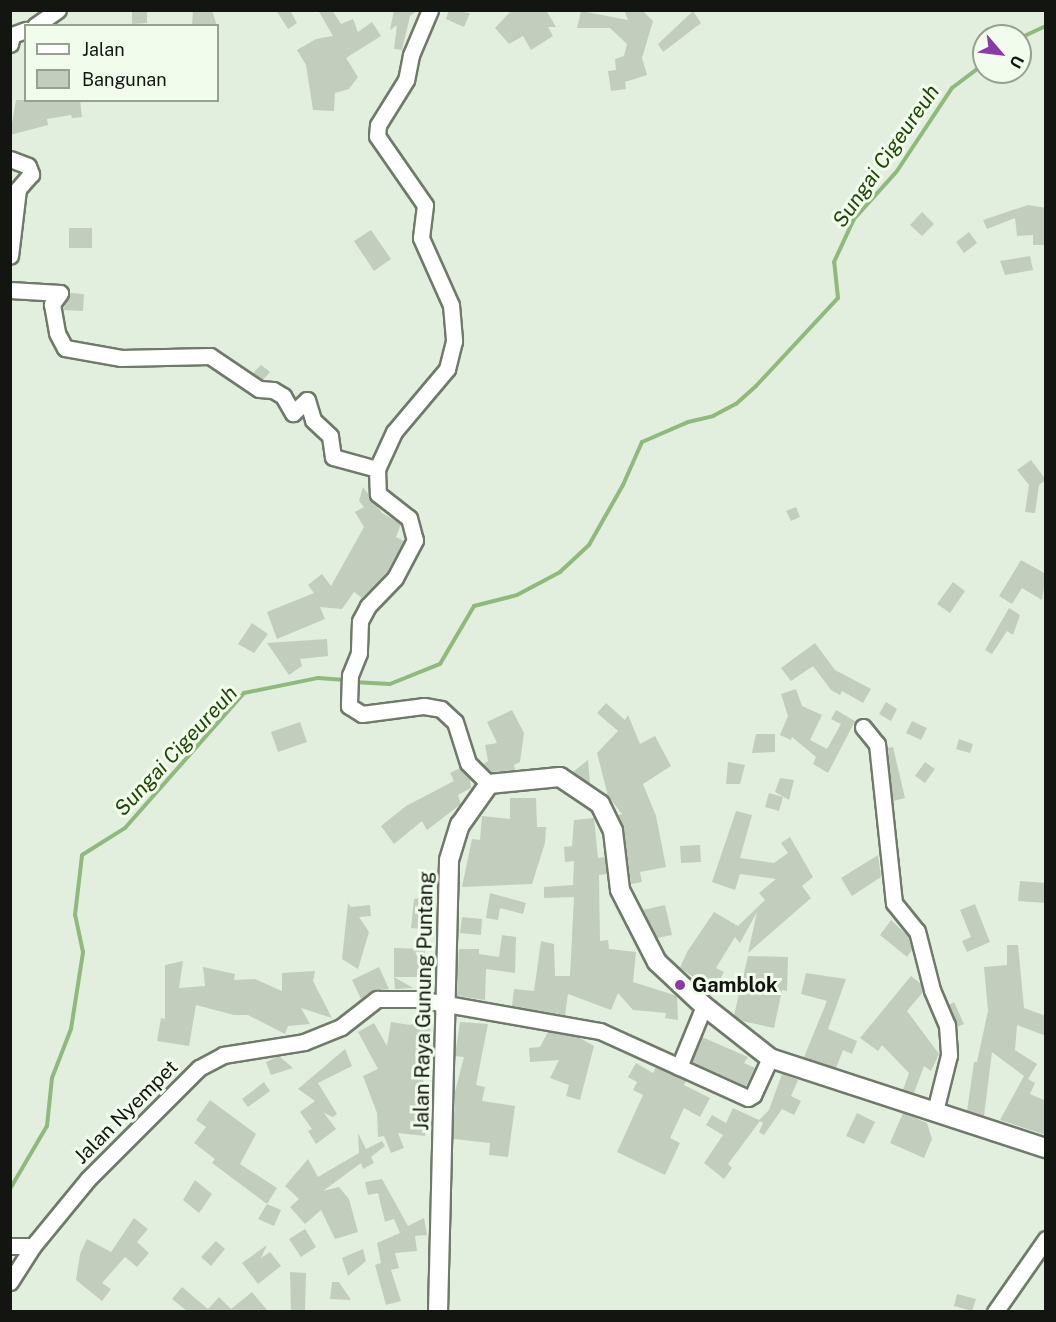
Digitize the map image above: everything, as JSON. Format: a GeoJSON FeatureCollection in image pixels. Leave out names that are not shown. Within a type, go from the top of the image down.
{"type":"FeatureCollection","features":[{"type":"Feature","properties":{"kind":"street"},"geometry":{"type":"LineString","coordinates":[[38,24],[58,10]]}},
{"type":"Feature","properties":{"kind":"street"},"geometry":{"type":"LineString","coordinates":[[430,10],[411,55],[406,80],[378,125],[376,136],[425,205],[421,238],[451,305],[454,341],[447,369],[394,432],[377,469],[378,494],[409,518],[415,540],[395,578],[363,613],[358,628],[358,657],[350,684],[349,706],[362,714],[424,706],[441,709],[459,730],[468,763],[489,784],[560,777],[600,804],[613,831],[620,890],[639,931],[657,962],[704,1006],[770,1058],[1046,1149]]}},
{"type":"Feature","properties":{"kind":"street"},"geometry":{"type":"LineString","coordinates":[[10,44],[12,35],[24,31]]}},
{"type":"Feature","properties":{"kind":"street"},"geometry":{"type":"LineString","coordinates":[[10,159],[28,166],[31,174],[18,189],[10,256]]}},
{"type":"Feature","properties":{"kind":"street"},"geometry":{"type":"LineString","coordinates":[[10,290],[60,293],[52,304],[57,333],[65,348],[121,358],[210,356],[259,389],[273,390],[283,396],[292,413],[307,400],[313,420],[330,436],[333,457],[377,469]]}},
{"type":"Feature","properties":{"kind":"street"},"geometry":{"type":"LineString","coordinates":[[862,727],[877,744],[894,903],[917,932],[932,990],[947,1025],[949,1055],[935,1111]]}},
{"type":"Feature","properties":{"kind":"street","name":"Jalan Raya Gunung Puntang"},"geometry":{"type":"LineString","coordinates":[[438,1311],[449,860],[460,825],[489,784]]}},
{"type":"Feature","properties":{"kind":"street","name":"Jalan Nyempet"},"geometry":{"type":"LineString","coordinates":[[10,1282],[33,1246],[124,1140],[172,1092],[216,1057],[304,1042],[341,1027],[377,999],[393,996],[600,1031],[751,1098],[770,1058]]}},
{"type":"Feature","properties":{"kind":"street"},"geometry":{"type":"LineString","coordinates":[[679,1067],[704,1006]]}},
{"type":"Feature","properties":{"kind":"street"},"geometry":{"type":"LineString","coordinates":[[995,1311],[1046,1239]]}},
{"type":"Feature","properties":{"kind":"street"},"geometry":{"type":"LineString","coordinates":[[10,1246],[33,1246]]}},
{"type":"Feature","properties":{"kind":"building"},"geometry":{"type":"Polygon","coordinates":[[[132,10],[147,10],[147,23],[132,24],[132,10]]]}},
{"type":"Feature","properties":{"kind":"building"},"geometry":{"type":"Polygon","coordinates":[[[193,10],[212,10],[216,24],[192,24],[193,10]]]}},
{"type":"Feature","properties":{"kind":"building"},"geometry":{"type":"Polygon","coordinates":[[[276,10],[290,10],[297,23],[288,29],[276,10]]]}},
{"type":"Feature","properties":{"kind":"building"},"geometry":{"type":"Polygon","coordinates":[[[318,10],[332,10],[341,24],[353,19],[358,32],[372,22],[381,36],[346,58],[358,77],[349,89],[335,93],[334,111],[313,110],[306,65],[297,50],[316,39],[333,36],[318,10]]]}},
{"type":"Feature","properties":{"kind":"building"},"geometry":{"type":"Polygon","coordinates":[[[394,10],[418,10],[410,16],[402,50],[394,49],[397,25],[390,30],[394,10]]]}},
{"type":"Feature","properties":{"kind":"building"},"geometry":{"type":"Polygon","coordinates":[[[449,10],[470,13],[464,27],[446,19],[449,10]]]}},
{"type":"Feature","properties":{"kind":"building"},"geometry":{"type":"Polygon","coordinates":[[[512,10],[546,10],[556,27],[548,27],[553,36],[531,50],[523,36],[509,44],[495,28],[512,10]]]}},
{"type":"Feature","properties":{"kind":"building"},"geometry":{"type":"Polygon","coordinates":[[[624,10],[642,10],[653,21],[642,58],[647,75],[625,82],[626,89],[611,91],[608,71],[616,70],[615,59],[624,56],[627,44],[610,28],[577,28],[581,11],[628,20],[624,10]]]}},
{"type":"Feature","properties":{"kind":"building"},"geometry":{"type":"Polygon","coordinates":[[[693,11],[701,23],[663,52],[658,44],[693,11]]]}},
{"type":"Feature","properties":{"kind":"building"},"geometry":{"type":"Polygon","coordinates":[[[16,100],[80,102],[82,117],[72,118],[71,115],[47,119],[48,125],[10,135],[16,100]]]}},
{"type":"Feature","properties":{"kind":"building"},"geometry":{"type":"Polygon","coordinates":[[[1028,205],[1046,208],[1046,245],[1033,245],[1033,235],[1017,236],[1015,218],[987,229],[983,220],[1028,205]]]}},
{"type":"Feature","properties":{"kind":"building"},"geometry":{"type":"Polygon","coordinates":[[[922,212],[934,224],[922,236],[910,225],[922,212]]]}},
{"type":"Feature","properties":{"kind":"building"},"geometry":{"type":"Polygon","coordinates":[[[69,228],[92,228],[92,248],[69,248],[69,228]]]}},
{"type":"Feature","properties":{"kind":"building"},"geometry":{"type":"Polygon","coordinates":[[[371,230],[391,259],[374,271],[354,241],[371,230]]]}},
{"type":"Feature","properties":{"kind":"building"},"geometry":{"type":"Polygon","coordinates":[[[969,232],[977,243],[964,253],[956,242],[969,232]]]}},
{"type":"Feature","properties":{"kind":"building"},"geometry":{"type":"Polygon","coordinates":[[[1030,256],[1033,270],[1005,275],[1000,261],[1030,256]]]}},
{"type":"Feature","properties":{"kind":"building"},"geometry":{"type":"Polygon","coordinates":[[[70,293],[84,294],[83,311],[63,310],[70,293]]]}},
{"type":"Feature","properties":{"kind":"building"},"geometry":{"type":"Polygon","coordinates":[[[261,365],[270,372],[263,380],[253,373],[261,365]]]}},
{"type":"Feature","properties":{"kind":"building"},"geometry":{"type":"Polygon","coordinates":[[[1031,460],[1046,480],[1039,485],[1035,513],[1025,512],[1029,485],[1017,470],[1031,460]]]}},
{"type":"Feature","properties":{"kind":"building"},"geometry":{"type":"Polygon","coordinates":[[[363,487],[382,513],[401,524],[396,537],[404,541],[387,572],[362,598],[354,592],[342,609],[320,607],[325,619],[277,639],[267,612],[314,593],[308,585],[322,574],[331,586],[364,527],[355,512],[364,507],[359,501],[363,487]]]}},
{"type":"Feature","properties":{"kind":"building"},"geometry":{"type":"Polygon","coordinates":[[[796,507],[800,517],[791,521],[786,511],[796,507]]]}},
{"type":"Feature","properties":{"kind":"building"},"geometry":{"type":"Polygon","coordinates":[[[1021,560],[1046,574],[1042,600],[1022,588],[1012,604],[999,596],[1021,560]]]}},
{"type":"Feature","properties":{"kind":"building"},"geometry":{"type":"Polygon","coordinates":[[[953,582],[965,591],[950,613],[937,604],[953,582]]]}},
{"type":"Feature","properties":{"kind":"building"},"geometry":{"type":"Polygon","coordinates":[[[1009,608],[1020,615],[1013,635],[1007,631],[992,654],[985,650],[1009,608]]]}},
{"type":"Feature","properties":{"kind":"building"},"geometry":{"type":"Polygon","coordinates":[[[252,623],[268,634],[254,653],[238,644],[252,623]]]}},
{"type":"Feature","properties":{"kind":"building"},"geometry":{"type":"Polygon","coordinates":[[[327,639],[328,656],[300,659],[302,666],[289,675],[267,643],[327,639]]]}},
{"type":"Feature","properties":{"kind":"building"},"geometry":{"type":"Polygon","coordinates":[[[815,643],[835,670],[871,689],[863,703],[842,691],[840,695],[831,690],[813,666],[791,681],[781,668],[815,643]]]}},
{"type":"Feature","properties":{"kind":"building"},"geometry":{"type":"Polygon","coordinates":[[[796,689],[802,706],[822,715],[810,740],[827,749],[841,724],[831,719],[836,710],[855,721],[828,773],[813,764],[816,757],[792,737],[791,740],[780,735],[788,716],[781,694],[796,689]]]}},
{"type":"Feature","properties":{"kind":"building"},"geometry":{"type":"Polygon","coordinates":[[[886,702],[897,709],[891,721],[879,714],[886,702]]]}},
{"type":"Feature","properties":{"kind":"building"},"geometry":{"type":"Polygon","coordinates":[[[606,703],[625,720],[628,715],[640,744],[655,736],[671,766],[643,784],[656,816],[666,867],[640,872],[642,882],[631,884],[624,829],[618,815],[622,814],[608,796],[597,753],[618,731],[597,713],[606,703]]]}},
{"type":"Feature","properties":{"kind":"building"},"geometry":{"type":"Polygon","coordinates":[[[512,710],[524,733],[520,762],[514,765],[515,770],[491,772],[483,764],[488,761],[485,745],[497,743],[487,722],[512,710]]]}},
{"type":"Feature","properties":{"kind":"building"},"geometry":{"type":"Polygon","coordinates":[[[912,721],[927,728],[921,740],[906,733],[912,721]]]}},
{"type":"Feature","properties":{"kind":"building"},"geometry":{"type":"Polygon","coordinates":[[[300,722],[307,742],[278,752],[271,732],[300,722]]]}},
{"type":"Feature","properties":{"kind":"building"},"geometry":{"type":"Polygon","coordinates":[[[756,734],[775,734],[775,752],[752,753],[756,734]]]}},
{"type":"Feature","properties":{"kind":"building"},"geometry":{"type":"Polygon","coordinates":[[[959,739],[973,744],[970,753],[956,749],[959,739]]]}},
{"type":"Feature","properties":{"kind":"building"},"geometry":{"type":"Polygon","coordinates":[[[893,747],[905,798],[893,801],[888,748],[893,747]]]}},
{"type":"Feature","properties":{"kind":"building"},"geometry":{"type":"Polygon","coordinates":[[[588,760],[590,784],[573,772],[588,760]]]}},
{"type":"Feature","properties":{"kind":"building"},"geometry":{"type":"Polygon","coordinates":[[[728,762],[745,765],[740,784],[726,784],[728,762]]]}},
{"type":"Feature","properties":{"kind":"building"},"geometry":{"type":"Polygon","coordinates":[[[925,762],[935,769],[925,783],[915,776],[925,762]]]}},
{"type":"Feature","properties":{"kind":"building"},"geometry":{"type":"Polygon","coordinates":[[[460,768],[470,779],[471,788],[458,795],[461,804],[427,830],[422,821],[394,844],[381,826],[406,806],[454,781],[450,773],[460,768]]]}},
{"type":"Feature","properties":{"kind":"building"},"geometry":{"type":"Polygon","coordinates":[[[780,778],[794,780],[789,800],[775,792],[780,778]]]}},
{"type":"Feature","properties":{"kind":"building"},"geometry":{"type":"Polygon","coordinates":[[[769,793],[783,797],[779,811],[765,807],[769,793]]]}},
{"type":"Feature","properties":{"kind":"building"},"geometry":{"type":"Polygon","coordinates":[[[510,798],[536,798],[537,827],[546,827],[545,843],[532,884],[462,887],[472,839],[480,840],[482,816],[510,819],[510,798]]]}},
{"type":"Feature","properties":{"kind":"building"},"geometry":{"type":"Polygon","coordinates":[[[736,811],[752,815],[740,858],[774,863],[788,853],[781,843],[790,837],[813,877],[802,886],[811,898],[748,953],[757,912],[740,943],[735,937],[716,968],[724,972],[711,996],[700,987],[702,983],[680,968],[687,952],[714,912],[738,926],[765,900],[759,893],[776,879],[740,874],[735,890],[712,882],[736,811]]]}},
{"type":"Feature","properties":{"kind":"building"},"geometry":{"type":"Polygon","coordinates":[[[594,818],[598,858],[605,857],[607,874],[599,875],[600,941],[608,940],[609,949],[636,952],[633,982],[677,996],[678,1020],[665,1018],[666,1013],[633,1010],[618,993],[611,1010],[568,994],[565,1015],[512,1006],[514,989],[534,991],[541,941],[554,944],[555,976],[570,976],[574,897],[544,898],[544,887],[573,885],[574,861],[565,862],[564,847],[572,846],[574,820],[594,818]]]}},
{"type":"Feature","properties":{"kind":"building"},"geometry":{"type":"Polygon","coordinates":[[[700,845],[701,862],[681,863],[680,846],[700,845]]]}},
{"type":"Feature","properties":{"kind":"building"},"geometry":{"type":"Polygon","coordinates":[[[878,855],[881,877],[852,896],[841,878],[878,855]]]}},
{"type":"Feature","properties":{"kind":"building"},"geometry":{"type":"Polygon","coordinates":[[[1020,881],[1046,883],[1046,903],[1018,901],[1020,881]]]}},
{"type":"Feature","properties":{"kind":"building"},"geometry":{"type":"Polygon","coordinates":[[[490,893],[526,903],[523,914],[500,908],[498,920],[486,918],[490,893]]]}},
{"type":"Feature","properties":{"kind":"building"},"geometry":{"type":"Polygon","coordinates":[[[435,895],[431,930],[411,928],[414,899],[435,895]]]}},
{"type":"Feature","properties":{"kind":"building"},"geometry":{"type":"Polygon","coordinates":[[[348,903],[351,907],[370,905],[371,916],[359,917],[369,932],[358,969],[342,959],[348,903]]]}},
{"type":"Feature","properties":{"kind":"building"},"geometry":{"type":"Polygon","coordinates":[[[975,904],[990,942],[967,952],[962,941],[971,937],[960,910],[975,904]]]}},
{"type":"Feature","properties":{"kind":"building"},"geometry":{"type":"Polygon","coordinates":[[[665,905],[672,935],[657,938],[643,910],[665,905]]]}},
{"type":"Feature","properties":{"kind":"building"},"geometry":{"type":"Polygon","coordinates":[[[462,917],[482,919],[481,935],[460,933],[462,917]]]}},
{"type":"Feature","properties":{"kind":"building"},"geometry":{"type":"Polygon","coordinates":[[[891,920],[908,936],[912,950],[907,957],[880,935],[891,920]]]}},
{"type":"Feature","properties":{"kind":"building"},"geometry":{"type":"Polygon","coordinates":[[[502,935],[516,937],[515,973],[486,969],[485,1000],[457,996],[459,949],[479,949],[479,954],[499,957],[502,935]]]}},
{"type":"Feature","properties":{"kind":"building"},"geometry":{"type":"Polygon","coordinates":[[[1007,945],[1018,945],[1024,1008],[1046,1016],[1046,1036],[1017,1025],[1015,1050],[1037,1064],[1028,1079],[1035,1083],[1030,1094],[1046,1101],[1046,1135],[1000,1120],[1024,1076],[992,1052],[984,1116],[967,1111],[974,1062],[977,1062],[988,1011],[984,967],[1007,965],[1007,945]]]}},
{"type":"Feature","properties":{"kind":"building"},"geometry":{"type":"Polygon","coordinates":[[[394,948],[425,949],[425,977],[394,977],[394,948]]]}},
{"type":"Feature","properties":{"kind":"building"},"geometry":{"type":"Polygon","coordinates":[[[748,956],[788,957],[787,991],[782,990],[774,1028],[742,1021],[734,1015],[748,956]]]}},
{"type":"Feature","properties":{"kind":"building"},"geometry":{"type":"Polygon","coordinates":[[[183,961],[179,988],[205,986],[203,967],[235,974],[234,980],[255,979],[282,991],[282,973],[315,971],[313,981],[332,1018],[301,1008],[310,1024],[288,1026],[285,1034],[248,1015],[234,1015],[196,1005],[189,1046],[157,1041],[161,1018],[165,1019],[165,965],[183,961]]]}},
{"type":"Feature","properties":{"kind":"building"},"geometry":{"type":"Polygon","coordinates":[[[379,967],[389,989],[372,991],[361,999],[352,980],[379,967]]]}},
{"type":"Feature","properties":{"kind":"building"},"geometry":{"type":"Polygon","coordinates":[[[806,973],[846,979],[828,1029],[857,1041],[852,1054],[843,1050],[836,1068],[804,1057],[827,1001],[801,994],[806,973]]]}},
{"type":"Feature","properties":{"kind":"building"},"geometry":{"type":"Polygon","coordinates":[[[911,976],[921,984],[923,992],[907,1011],[939,1054],[931,1071],[924,1066],[914,1093],[903,1090],[909,1073],[882,1045],[878,1051],[860,1038],[911,976]]]}},
{"type":"Feature","properties":{"kind":"building"},"geometry":{"type":"Polygon","coordinates":[[[394,977],[413,988],[395,989],[394,977]]]}},
{"type":"Feature","properties":{"kind":"building"},"geometry":{"type":"Polygon","coordinates":[[[954,1002],[964,1024],[957,1027],[949,1005],[954,1002]]]}},
{"type":"Feature","properties":{"kind":"building"},"geometry":{"type":"Polygon","coordinates":[[[426,1020],[433,1036],[430,1047],[415,1054],[429,1100],[420,1102],[419,1119],[427,1120],[425,1136],[398,1133],[404,1148],[391,1153],[384,1136],[378,1137],[377,1113],[363,1076],[378,1069],[358,1032],[374,1023],[387,1046],[391,1022],[410,1025],[426,1020]]]}},
{"type":"Feature","properties":{"kind":"building"},"geometry":{"type":"Polygon","coordinates":[[[460,1022],[488,1024],[476,1085],[485,1087],[482,1101],[515,1106],[508,1157],[489,1155],[490,1143],[453,1139],[455,1092],[464,1057],[455,1056],[460,1022]]]}},
{"type":"Feature","properties":{"kind":"building"},"geometry":{"type":"Polygon","coordinates":[[[548,1032],[578,1037],[594,1046],[580,1100],[566,1096],[569,1085],[550,1078],[559,1060],[530,1062],[529,1048],[540,1047],[548,1032]]]}},
{"type":"Feature","properties":{"kind":"building"},"geometry":{"type":"Polygon","coordinates":[[[702,1037],[748,1057],[744,1063],[755,1068],[746,1086],[692,1062],[702,1037]]]}},
{"type":"Feature","properties":{"kind":"building"},"geometry":{"type":"Polygon","coordinates":[[[345,1049],[352,1066],[318,1083],[337,1114],[333,1117],[324,1113],[336,1129],[316,1144],[308,1131],[312,1129],[300,1112],[315,1101],[298,1089],[345,1049]]]}},
{"type":"Feature","properties":{"kind":"building"},"geometry":{"type":"Polygon","coordinates":[[[279,1056],[293,1068],[271,1075],[266,1062],[279,1056]]]}},
{"type":"Feature","properties":{"kind":"building"},"geometry":{"type":"Polygon","coordinates":[[[636,1063],[653,1073],[656,1067],[686,1081],[684,1085],[710,1098],[700,1117],[684,1108],[670,1138],[680,1143],[665,1175],[617,1152],[643,1095],[633,1090],[637,1082],[628,1077],[636,1063]]]}},
{"type":"Feature","properties":{"kind":"building"},"geometry":{"type":"Polygon","coordinates":[[[782,1074],[798,1080],[791,1096],[801,1101],[794,1115],[782,1109],[764,1135],[759,1132],[763,1123],[760,1121],[728,1164],[732,1168],[724,1179],[704,1163],[723,1135],[706,1125],[712,1115],[726,1123],[733,1108],[759,1120],[769,1110],[782,1074]]]}},
{"type":"Feature","properties":{"kind":"building"},"geometry":{"type":"Polygon","coordinates":[[[264,1082],[270,1091],[248,1107],[242,1099],[264,1082]]]}},
{"type":"Feature","properties":{"kind":"building"},"geometry":{"type":"Polygon","coordinates":[[[210,1100],[256,1134],[240,1164],[277,1188],[267,1204],[212,1163],[215,1159],[194,1143],[206,1127],[196,1120],[210,1100]]]}},
{"type":"Feature","properties":{"kind":"building"},"geometry":{"type":"Polygon","coordinates":[[[857,1113],[875,1122],[864,1144],[846,1136],[857,1113]]]}},
{"type":"Feature","properties":{"kind":"building"},"geometry":{"type":"Polygon","coordinates":[[[903,1113],[927,1123],[932,1139],[924,1158],[890,1143],[903,1113]]]}},
{"type":"Feature","properties":{"kind":"building"},"geometry":{"type":"Polygon","coordinates":[[[358,1133],[366,1149],[382,1141],[385,1146],[371,1157],[374,1163],[363,1169],[361,1163],[323,1191],[339,1187],[349,1199],[358,1232],[335,1239],[321,1210],[305,1224],[290,1207],[299,1199],[285,1186],[308,1159],[318,1177],[359,1153],[358,1133]]]}},
{"type":"Feature","properties":{"kind":"building"},"geometry":{"type":"Polygon","coordinates":[[[382,1179],[408,1226],[424,1218],[427,1235],[415,1236],[417,1251],[395,1253],[399,1268],[391,1270],[401,1301],[386,1305],[375,1265],[381,1263],[377,1243],[400,1233],[394,1219],[385,1222],[378,1193],[368,1195],[365,1182],[382,1179]]]}},
{"type":"Feature","properties":{"kind":"building"},"geometry":{"type":"Polygon","coordinates":[[[195,1180],[212,1194],[199,1213],[183,1200],[195,1180]]]}},
{"type":"Feature","properties":{"kind":"building"},"geometry":{"type":"Polygon","coordinates":[[[267,1204],[281,1210],[274,1226],[258,1219],[267,1204]]]}},
{"type":"Feature","properties":{"kind":"building"},"geometry":{"type":"Polygon","coordinates":[[[134,1218],[148,1229],[137,1242],[149,1253],[137,1267],[125,1257],[102,1283],[111,1289],[102,1301],[76,1280],[80,1254],[87,1239],[111,1252],[134,1218]]]}},
{"type":"Feature","properties":{"kind":"building"},"geometry":{"type":"Polygon","coordinates":[[[305,1229],[316,1247],[301,1257],[289,1239],[305,1229]]]}},
{"type":"Feature","properties":{"kind":"building"},"geometry":{"type":"Polygon","coordinates":[[[216,1241],[225,1249],[211,1266],[201,1257],[216,1241]]]}},
{"type":"Feature","properties":{"kind":"building"},"geometry":{"type":"Polygon","coordinates":[[[267,1245],[261,1258],[270,1252],[281,1266],[258,1284],[242,1263],[267,1245]]]}},
{"type":"Feature","properties":{"kind":"building"},"geometry":{"type":"Polygon","coordinates":[[[363,1249],[366,1261],[348,1276],[342,1258],[363,1249]]]}},
{"type":"Feature","properties":{"kind":"building"},"geometry":{"type":"Polygon","coordinates":[[[290,1272],[306,1273],[305,1311],[291,1311],[290,1272]]]}},
{"type":"Feature","properties":{"kind":"building"},"geometry":{"type":"Polygon","coordinates":[[[332,1282],[339,1282],[351,1300],[330,1299],[332,1282]]]}},
{"type":"Feature","properties":{"kind":"building"},"geometry":{"type":"Polygon","coordinates":[[[182,1287],[208,1309],[219,1297],[231,1309],[252,1292],[268,1311],[187,1311],[172,1299],[182,1287]]]}},
{"type":"Feature","properties":{"kind":"building"},"geometry":{"type":"Polygon","coordinates":[[[957,1294],[976,1299],[972,1311],[954,1306],[957,1294]]]}},
{"type":"Feature","properties":{"kind":"waterway","name":"Sungai Cigeureuh"},"geometry":{"type":"LineString","coordinates":[[1032,32],[1046,26]]}},
{"type":"Feature","properties":{"kind":"waterway","name":"Sungai Cigeureuh"},"geometry":{"type":"LineString","coordinates":[[353,682],[390,684],[440,664],[474,606],[517,595],[560,572],[589,545],[623,485],[642,442],[688,422],[713,416],[736,404],[756,386],[838,298],[834,262],[854,219],[897,171],[952,88],[972,73]]}},
{"type":"Feature","properties":{"kind":"waterway","name":"Sungai Cigeureuh"},"geometry":{"type":"LineString","coordinates":[[10,1189],[47,1126],[52,1078],[71,1029],[83,952],[75,915],[82,855],[125,828],[244,693],[318,678],[345,680]]}},
{"type":"Feature","properties":{"kind":"place","name":"Gamblok"},"geometry":{"type":"Point","coordinates":[680,985]}}]}
